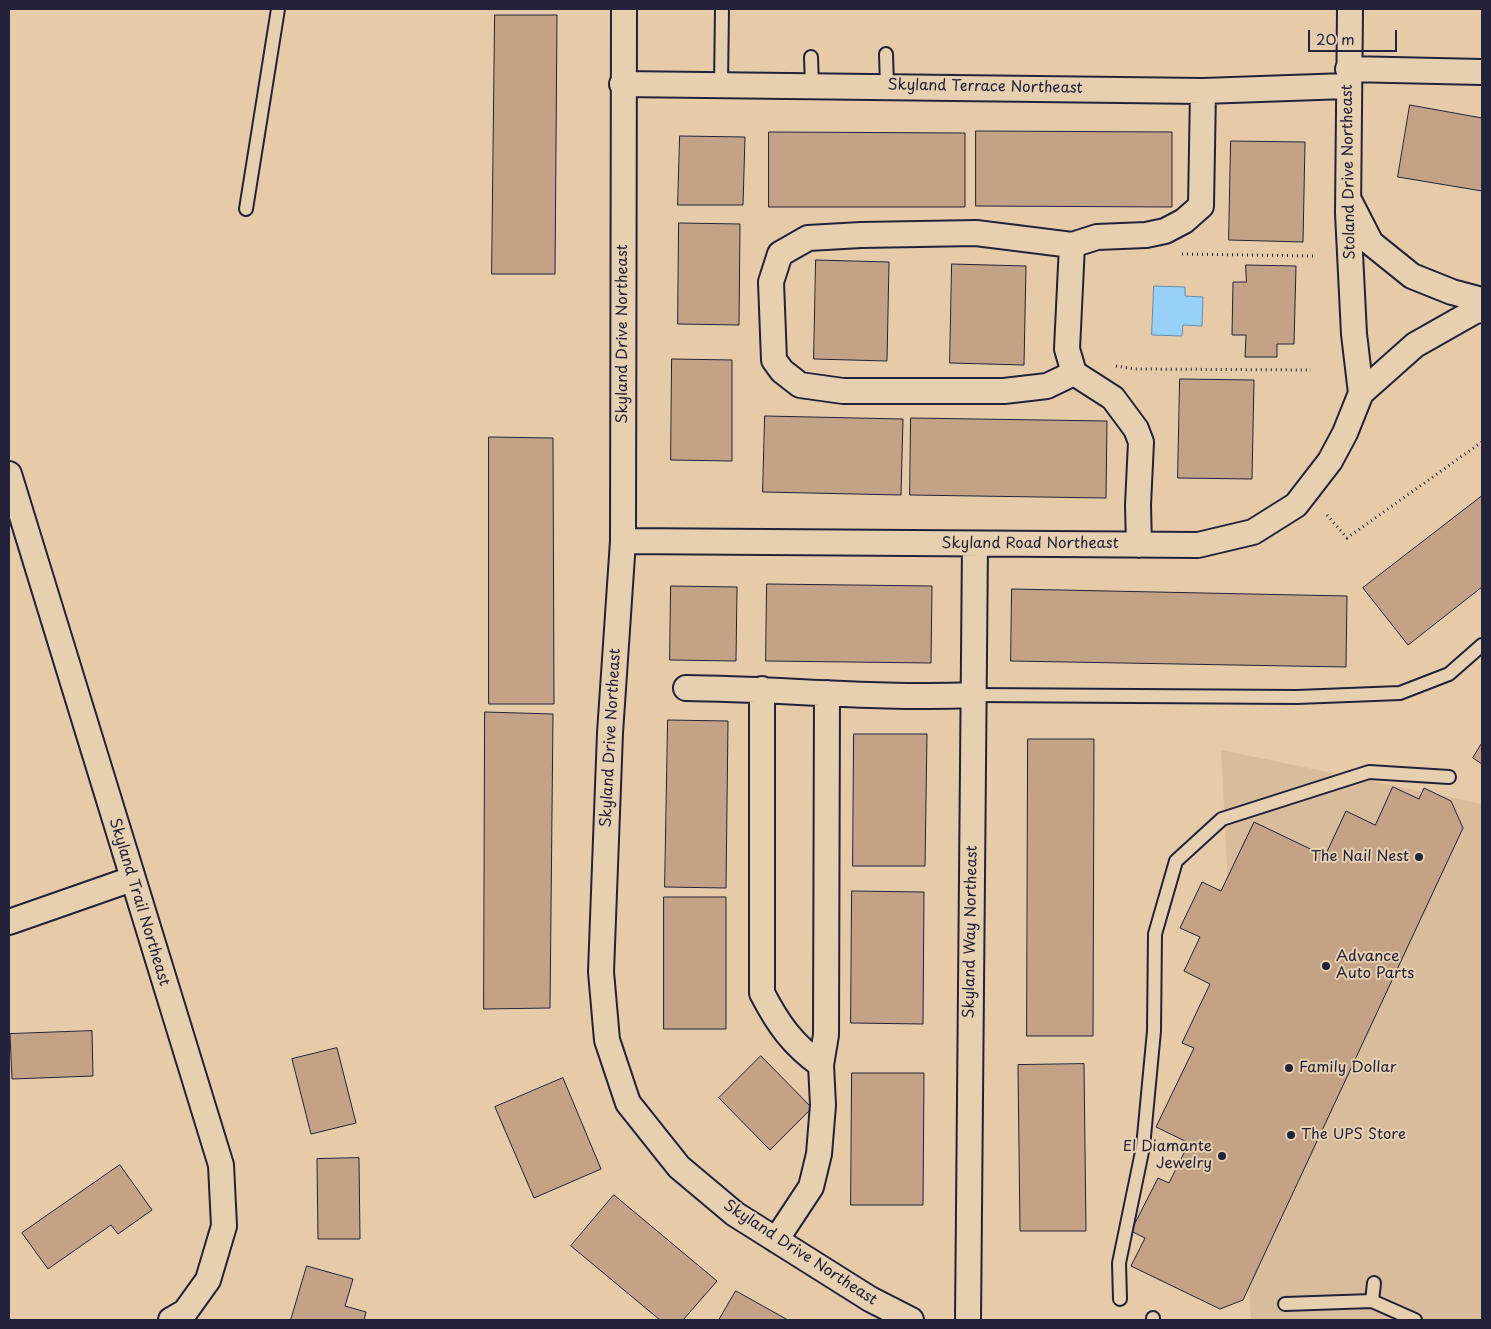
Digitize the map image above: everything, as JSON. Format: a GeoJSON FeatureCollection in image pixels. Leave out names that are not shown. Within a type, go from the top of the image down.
{"type":"FeatureCollection","features":[{"type":"Feature","properties":{"kind":"street","name":"Skyland Drive Northeast"},"geometry":{"type":"LineString","coordinates":[[624,9],[622,84],[623,541],[610,733],[601,972],[607,1040],[628,1103],[679,1167],[735,1214],[870,1300],[911,1320]]}},
{"type":"Feature","properties":{"kind":"street","name":"Stoland Drive Northeast"},"geometry":{"type":"LineString","coordinates":[[1350,9],[1348,199],[1354,334]]}},
{"type":"Feature","properties":{"kind":"street","name":"Skyland Terrace Northeast"},"geometry":{"type":"LineString","coordinates":[[622,84],[1203,91],[1348,78],[1482,72]]}},
{"type":"Feature","properties":{"kind":"street"},"geometry":{"type":"LineString","coordinates":[[1074,373],[1047,386],[1004,391],[843,391],[800,385],[782,371],[774,360],[771,336],[771,282],[780,254],[808,238],[976,233],[1072,244],[1097,237],[1146,235],[1165,231],[1184,221],[1200,206],[1203,91]]}},
{"type":"Feature","properties":{"kind":"street"},"geometry":{"type":"LineString","coordinates":[[1348,199],[1371,243],[1412,276],[1452,292],[1482,300]]}},
{"type":"Feature","properties":{"kind":"street"},"geometry":{"type":"LineString","coordinates":[[1072,244],[1067,349],[1074,373],[1113,398],[1136,430],[1141,442],[1138,505],[1139,545]]}},
{"type":"Feature","properties":{"kind":"street","name":"Skyland Road Northeast"},"geometry":{"type":"LineString","coordinates":[[623,541],[1198,545],[1253,532],[1296,506],[1330,461],[1345,434],[1361,393],[1415,345],[1475,311],[1482,310]]}},
{"type":"Feature","properties":{"kind":"street","name":"Skyland Road Northeast"},"geometry":{"type":"LineString","coordinates":[[1354,334],[1361,393]]}},
{"type":"Feature","properties":{"kind":"street","name":"Skyland Trail Northeast"},"geometry":{"type":"LineString","coordinates":[[9,474],[221,1165],[224,1226],[208,1280],[185,1312],[171,1320]]}},
{"type":"Feature","properties":{"kind":"street","name":"Skyland Way Northeast"},"geometry":{"type":"LineString","coordinates":[[968,1320],[975,544]]}},
{"type":"Feature","properties":{"kind":"street"},"geometry":{"type":"LineString","coordinates":[[686,688],[762,689],[826,693],[974,695]]}},
{"type":"Feature","properties":{"kind":"street"},"geometry":{"type":"LineString","coordinates":[[762,689],[762,993],[778,1023],[799,1049],[821,1065]]}},
{"type":"Feature","properties":{"kind":"street"},"geometry":{"type":"LineString","coordinates":[[776,1240],[811,1187],[819,1154],[823,1105],[821,1065],[826,1035],[826,693]]}},
{"type":"Feature","properties":{"kind":"street"},"geometry":{"type":"LineString","coordinates":[[9,922],[132,879]]}},
{"type":"Feature","properties":{"kind":"lane"},"geometry":{"type":"LineString","coordinates":[[246,209],[278,9]]}},
{"type":"Feature","properties":{"kind":"lane"},"geometry":{"type":"LineString","coordinates":[[721,85],[722,9]]}},
{"type":"Feature","properties":{"kind":"lane"},"geometry":{"type":"LineString","coordinates":[[886,54],[888,86]]}},
{"type":"Feature","properties":{"kind":"lane"},"geometry":{"type":"LineString","coordinates":[[811,57],[812,85]]}},
{"type":"Feature","properties":{"kind":"lane"},"geometry":{"type":"LineString","coordinates":[[974,695],[1297,697],[1400,693],[1449,674],[1482,645]]}},
{"type":"Feature","properties":{"kind":"lane"},"geometry":{"type":"LineString","coordinates":[[1120,1299],[1119,1263],[1143,1147],[1154,1031],[1155,934],[1176,860],[1222,819],[1369,772],[1449,777]]}},
{"type":"Feature","properties":{"kind":"lane"},"geometry":{"type":"LineString","coordinates":[[1372,1301],[1374,1283]]}},
{"type":"Feature","properties":{"kind":"lane"},"geometry":{"type":"LineString","coordinates":[[1285,1304],[1372,1301],[1415,1320]]}},
{"type":"Feature","properties":{"kind":"path"},"geometry":{"type":"LineString","coordinates":[[1176,254],[1316,256]]}},
{"type":"Feature","properties":{"kind":"path"},"geometry":{"type":"LineString","coordinates":[[1106,364],[1135,369],[1311,370]]}},
{"type":"Feature","properties":{"kind":"path"},"geometry":{"type":"LineString","coordinates":[[1327,515],[1347,538],[1482,442]]}},
{"type":"Feature","properties":{"kind":"shaded area"},"geometry":{"type":"Polygon","coordinates":[[[1221,750],[1482,804],[1482,1320],[1251,1320],[1221,750]]]}},
{"type":"Feature","properties":{"kind":"water"},"geometry":{"type":"Polygon","coordinates":[[[1154,286],[1185,287],[1185,296],[1203,297],[1202,326],[1183,325],[1182,336],[1152,335],[1154,286]]]}},
{"type":"Feature","properties":{"kind":"building"},"geometry":{"type":"Polygon","coordinates":[[[495,15],[557,15],[555,274],[492,274],[495,15]]]}},
{"type":"Feature","properties":{"kind":"building"},"geometry":{"type":"Polygon","coordinates":[[[1410,105],[1482,118],[1482,191],[1398,177],[1410,105]]]}},
{"type":"Feature","properties":{"kind":"building"},"geometry":{"type":"Polygon","coordinates":[[[976,131],[1172,132],[1172,207],[976,206],[976,131]]]}},
{"type":"Feature","properties":{"kind":"building"},"geometry":{"type":"Polygon","coordinates":[[[769,132],[965,133],[965,207],[769,207],[769,132]]]}},
{"type":"Feature","properties":{"kind":"building"},"geometry":{"type":"Polygon","coordinates":[[[680,136],[745,137],[743,205],[678,205],[680,136]]]}},
{"type":"Feature","properties":{"kind":"building"},"geometry":{"type":"Polygon","coordinates":[[[1231,141],[1305,142],[1303,242],[1229,240],[1231,141]]]}},
{"type":"Feature","properties":{"kind":"building"},"geometry":{"type":"Polygon","coordinates":[[[679,223],[740,224],[739,325],[678,324],[679,223]]]}},
{"type":"Feature","properties":{"kind":"building"},"geometry":{"type":"Polygon","coordinates":[[[816,260],[889,262],[887,361],[814,359],[816,260]]]}},
{"type":"Feature","properties":{"kind":"building"},"geometry":{"type":"Polygon","coordinates":[[[952,264],[1026,266],[1024,365],[950,363],[952,264]]]}},
{"type":"Feature","properties":{"kind":"building"},"geometry":{"type":"Polygon","coordinates":[[[1246,265],[1296,266],[1294,344],[1277,344],[1277,357],[1245,357],[1246,335],[1232,335],[1233,282],[1246,282],[1246,265]]]}},
{"type":"Feature","properties":{"kind":"building"},"geometry":{"type":"Polygon","coordinates":[[[672,359],[732,360],[732,461],[671,460],[672,359]]]}},
{"type":"Feature","properties":{"kind":"building"},"geometry":{"type":"Polygon","coordinates":[[[1180,379],[1254,380],[1252,479],[1178,478],[1180,379]]]}},
{"type":"Feature","properties":{"kind":"building"},"geometry":{"type":"Polygon","coordinates":[[[765,416],[903,419],[901,495],[763,492],[765,416]]]}},
{"type":"Feature","properties":{"kind":"building"},"geometry":{"type":"Polygon","coordinates":[[[911,418],[1107,421],[1106,498],[910,495],[911,418]]]}},
{"type":"Feature","properties":{"kind":"building"},"geometry":{"type":"Polygon","coordinates":[[[489,437],[553,438],[554,704],[489,704],[489,437]]]}},
{"type":"Feature","properties":{"kind":"building"},"geometry":{"type":"Polygon","coordinates":[[[1482,496],[1482,587],[1408,645],[1363,588],[1482,496]]]}},
{"type":"Feature","properties":{"kind":"building"},"geometry":{"type":"Polygon","coordinates":[[[767,584],[932,586],[931,663],[766,661],[767,584]]]}},
{"type":"Feature","properties":{"kind":"building"},"geometry":{"type":"Polygon","coordinates":[[[671,586],[737,587],[736,661],[670,660],[671,586]]]}},
{"type":"Feature","properties":{"kind":"building"},"geometry":{"type":"Polygon","coordinates":[[[1012,589],[1347,596],[1346,667],[1011,661],[1012,589]]]}},
{"type":"Feature","properties":{"kind":"building"},"geometry":{"type":"Polygon","coordinates":[[[485,712],[553,714],[550,1008],[484,1009],[485,712]]]}},
{"type":"Feature","properties":{"kind":"building"},"geometry":{"type":"Polygon","coordinates":[[[668,720],[728,721],[726,888],[665,887],[668,720]]]}},
{"type":"Feature","properties":{"kind":"building"},"geometry":{"type":"Polygon","coordinates":[[[854,734],[927,734],[925,866],[853,866],[854,734]]]}},
{"type":"Feature","properties":{"kind":"building"},"geometry":{"type":"Polygon","coordinates":[[[1028,739],[1094,739],[1093,1036],[1027,1036],[1028,739]]]}},
{"type":"Feature","properties":{"kind":"building"},"geometry":{"type":"Polygon","coordinates":[[[1482,743],[1482,764],[1473,758],[1482,743]]]}},
{"type":"Feature","properties":{"kind":"building"},"geometry":{"type":"Polygon","coordinates":[[[1393,787],[1419,799],[1424,788],[1451,801],[1463,828],[1243,1300],[1220,1309],[1131,1266],[1145,1238],[1131,1231],[1158,1178],[1169,1183],[1189,1143],[1156,1127],[1194,1048],[1182,1043],[1210,984],[1184,971],[1200,937],[1180,928],[1202,882],[1221,891],[1254,822],[1325,856],[1346,811],[1375,825],[1393,787]]]}},
{"type":"Feature","properties":{"kind":"building"},"geometry":{"type":"Polygon","coordinates":[[[852,891],[924,892],[923,1024],[851,1023],[852,891]]]}},
{"type":"Feature","properties":{"kind":"building"},"geometry":{"type":"Polygon","coordinates":[[[664,897],[726,897],[726,1029],[664,1029],[664,897]]]}},
{"type":"Feature","properties":{"kind":"building"},"geometry":{"type":"Polygon","coordinates":[[[92,1031],[93,1076],[12,1079],[10,1034],[92,1031]]]}},
{"type":"Feature","properties":{"kind":"building"},"geometry":{"type":"Polygon","coordinates":[[[337,1048],[356,1123],[311,1134],[292,1059],[337,1048]]]}},
{"type":"Feature","properties":{"kind":"building"},"geometry":{"type":"Polygon","coordinates":[[[761,1056],[812,1108],[770,1150],[719,1098],[761,1056]]]}},
{"type":"Feature","properties":{"kind":"building"},"geometry":{"type":"Polygon","coordinates":[[[1084,1064],[1086,1231],[1020,1231],[1018,1065],[1084,1064]]]}},
{"type":"Feature","properties":{"kind":"building"},"geometry":{"type":"Polygon","coordinates":[[[852,1073],[924,1073],[923,1205],[851,1205],[852,1073]]]}},
{"type":"Feature","properties":{"kind":"building"},"geometry":{"type":"Polygon","coordinates":[[[563,1078],[601,1169],[534,1198],[495,1107],[563,1078]]]}},
{"type":"Feature","properties":{"kind":"building"},"geometry":{"type":"Polygon","coordinates":[[[359,1158],[360,1239],[318,1239],[317,1159],[359,1158]]]}},
{"type":"Feature","properties":{"kind":"building"},"geometry":{"type":"Polygon","coordinates":[[[120,1165],[152,1210],[118,1234],[111,1225],[48,1269],[22,1233],[120,1165]]]}},
{"type":"Feature","properties":{"kind":"building"},"geometry":{"type":"Polygon","coordinates":[[[614,1195],[717,1281],[683,1320],[660,1320],[571,1246],[614,1195]]]}},
{"type":"Feature","properties":{"kind":"building"},"geometry":{"type":"Polygon","coordinates":[[[307,1266],[353,1279],[345,1306],[366,1312],[364,1320],[291,1320],[307,1266]]]}},
{"type":"Feature","properties":{"kind":"building"},"geometry":{"type":"Polygon","coordinates":[[[736,1291],[788,1320],[719,1320],[736,1291]]]}},
{"type":"Feature","properties":{"kind":"place","name":"The Nail Nest"},"geometry":{"type":"Point","coordinates":[1419,857]}},
{"type":"Feature","properties":{"kind":"place","name":"Advance Auto Parts"},"geometry":{"type":"Point","coordinates":[1326,966]}},
{"type":"Feature","properties":{"kind":"place","name":"Family Dollar"},"geometry":{"type":"Point","coordinates":[1289,1068]}},
{"type":"Feature","properties":{"kind":"place","name":"The UPS Store"},"geometry":{"type":"Point","coordinates":[1291,1135]}},
{"type":"Feature","properties":{"kind":"place","name":"El Diamante Jewelry"},"geometry":{"type":"Point","coordinates":[1222,1156]}}]}
